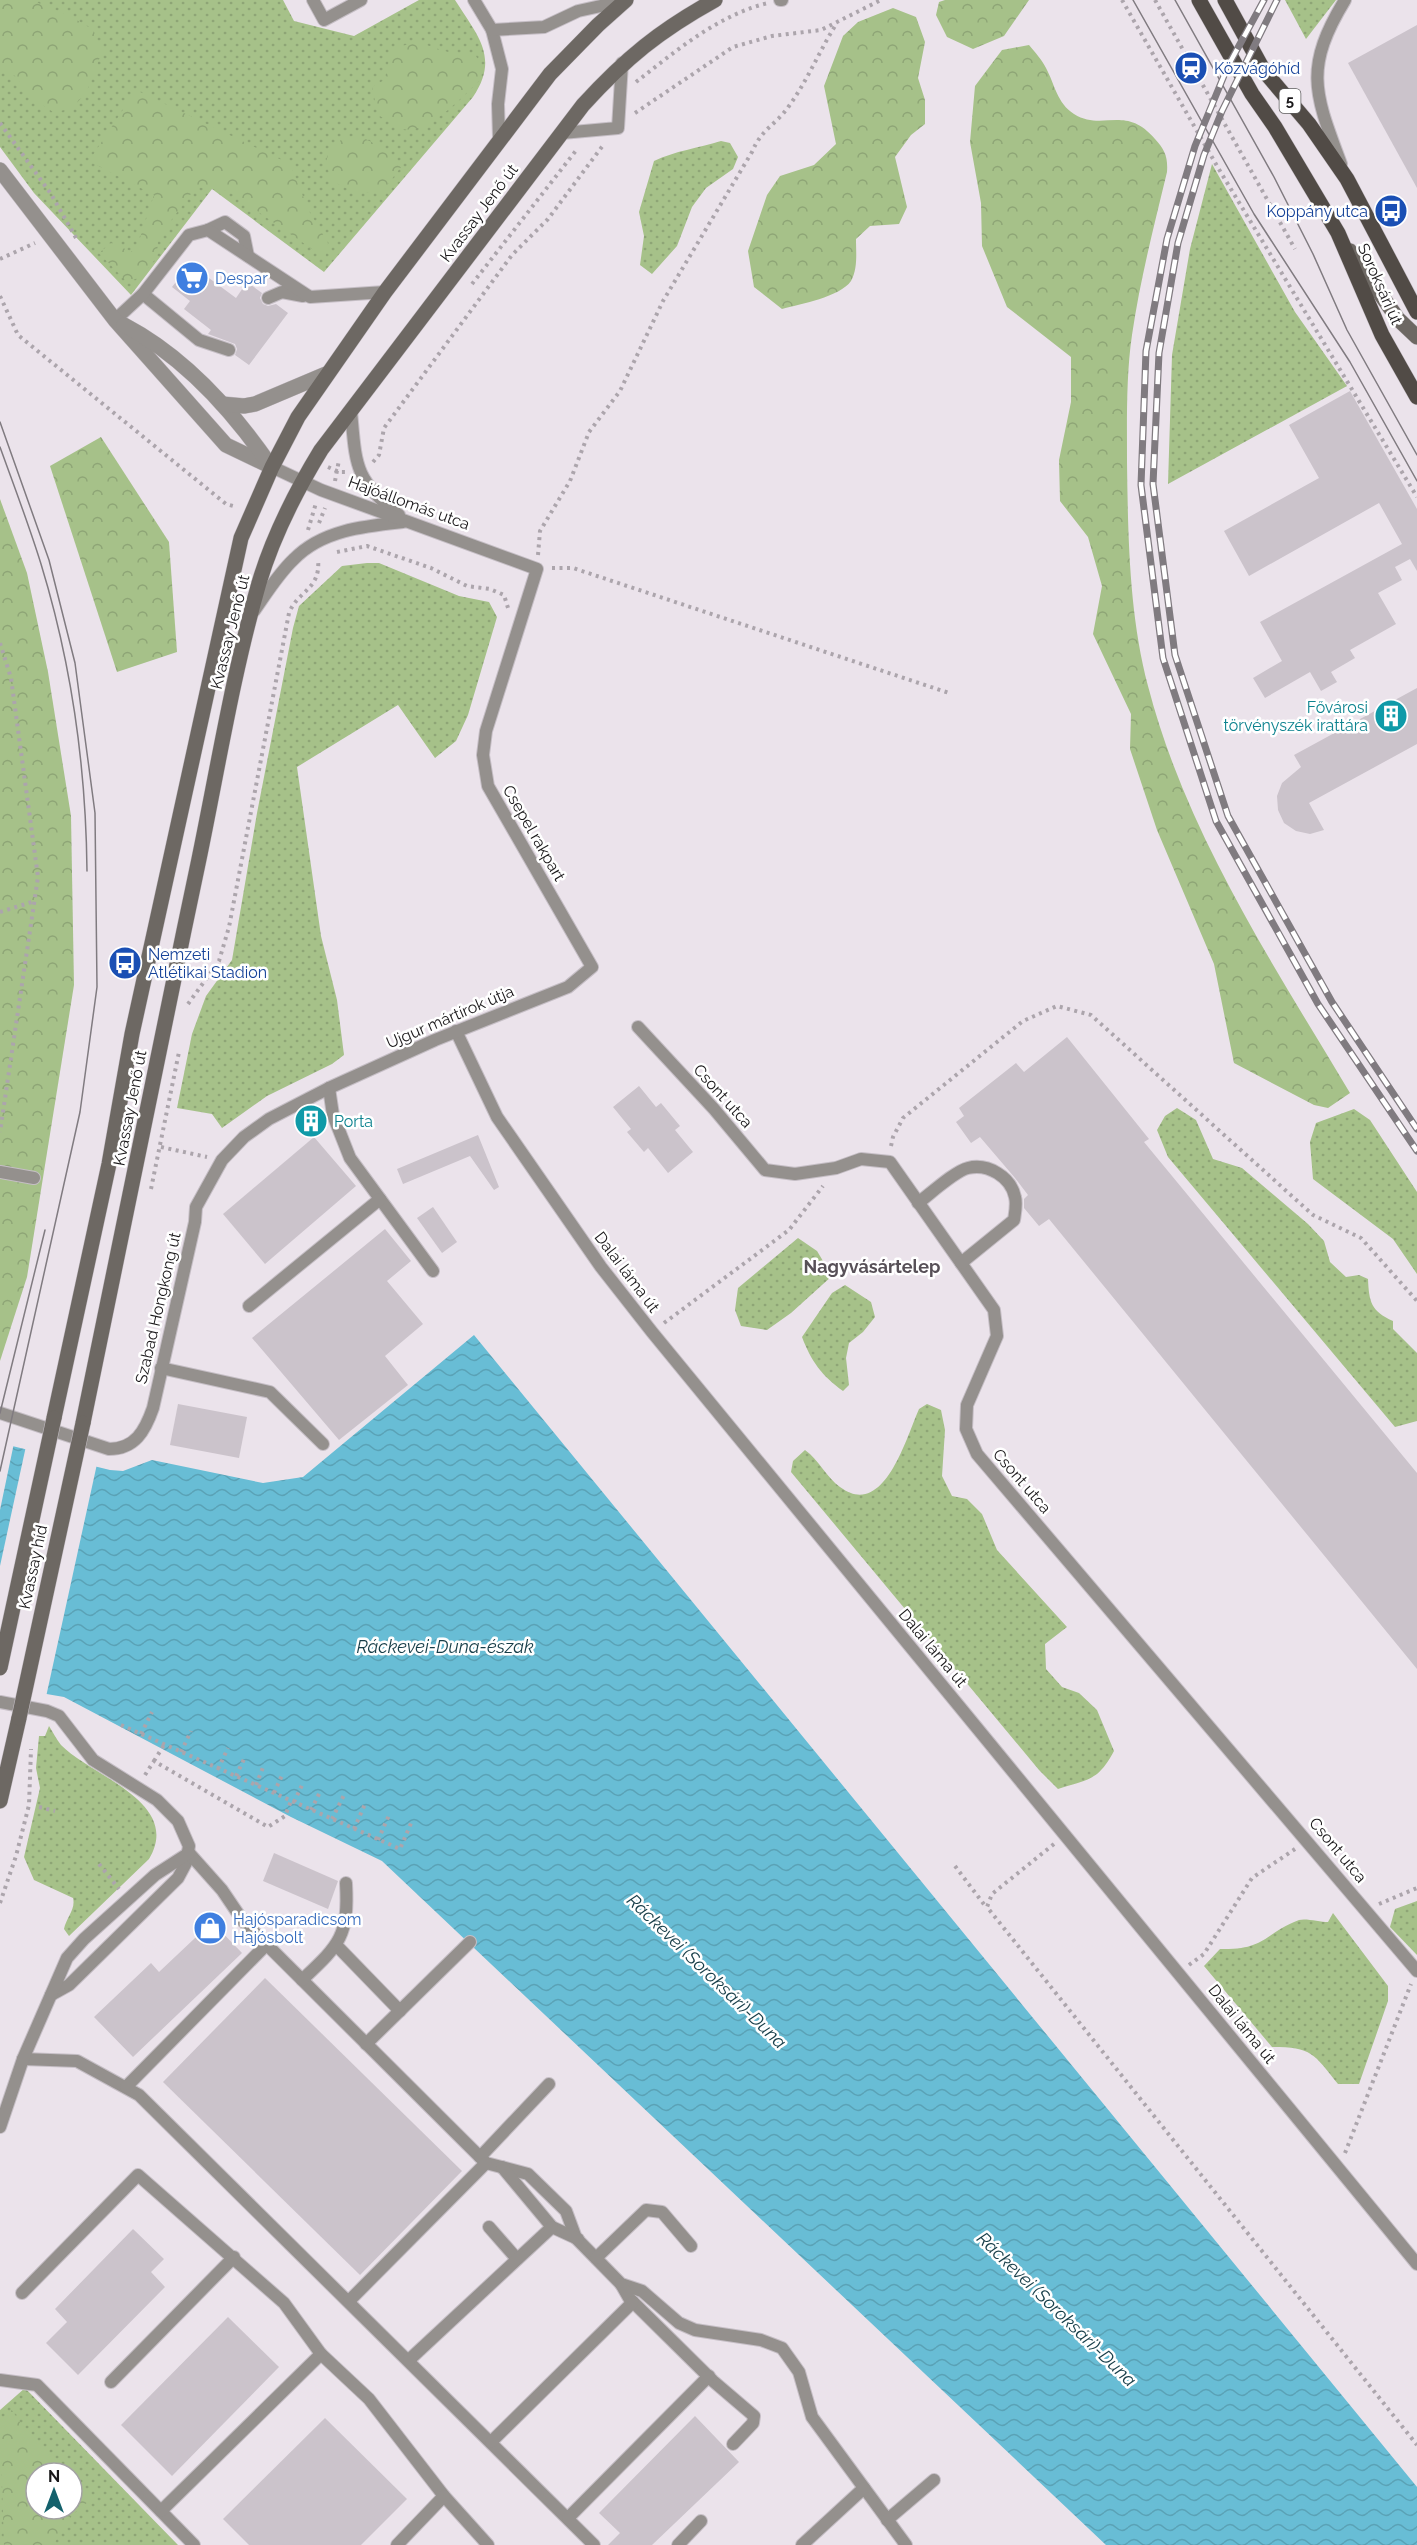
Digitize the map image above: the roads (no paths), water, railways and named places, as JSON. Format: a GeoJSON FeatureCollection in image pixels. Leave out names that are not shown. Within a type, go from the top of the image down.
{"type":"FeatureCollection","features":[{"type":"Feature","properties":{"kind":"main road","name":"Kvassay Jenő út"},"geometry":{"type":"LineString","coordinates":[[83,1424],[251,615],[267,561],[302,481],[351,411],[583,105],[622,63],[674,23],[715,0]]}},
{"type":"Feature","properties":{"kind":"main road","name":"Soroksári út"},"geometry":{"type":"LineString","coordinates":[[1199,0],[1252,94],[1275,127],[1338,234],[1382,335],[1417,397]]}},
{"type":"Feature","properties":{"kind":"main road","name":"Soroksári út"},"geometry":{"type":"LineString","coordinates":[[1225,0],[1264,71],[1309,124],[1347,179],[1417,312]]}},
{"type":"Feature","properties":{"kind":"main road","name":"Kvassay Jenő út"},"geometry":{"type":"LineString","coordinates":[[54,1418],[109,1164],[132,1034],[238,549],[272,467],[298,417],[326,374],[499,138],[550,74],[625,1]]}},
{"type":"Feature","properties":{"kind":"main road"},"geometry":{"type":"LineString","coordinates":[[1338,234],[1398,319],[1417,337]]}},
{"type":"Feature","properties":{"kind":"main road","name":"Kvassay híd"},"geometry":{"type":"LineString","coordinates":[[0,1668],[54,1418]]}},
{"type":"Feature","properties":{"kind":"main road","name":"Kvassay híd"},"geometry":{"type":"LineString","coordinates":[[0,1801],[83,1424]]}},
{"type":"Feature","properties":{"kind":"street","name":"Hajóállomás utca"},"geometry":{"type":"LineString","coordinates":[[0,170],[115,320],[226,445],[272,467]]}},
{"type":"Feature","properties":{"kind":"street","name":"Hajóállomás utca"},"geometry":{"type":"LineString","coordinates":[[115,320],[154,341],[222,404],[248,433],[272,467]]}},
{"type":"Feature","properties":{"kind":"street"},"geometry":{"type":"LineString","coordinates":[[222,404],[244,406],[255,404],[326,374]]}},
{"type":"Feature","properties":{"kind":"lane"},"geometry":{"type":"LineString","coordinates":[[313,0],[324,20],[361,0]]}},
{"type":"Feature","properties":{"kind":"lane"},"geometry":{"type":"LineString","coordinates":[[474,0],[492,30],[502,69],[498,104],[499,138]]}},
{"type":"Feature","properties":{"kind":"lane"},"geometry":{"type":"LineString","coordinates":[[1345,0],[1331,24],[1320,53],[1316,84],[1322,112],[1347,179]]}},
{"type":"Feature","properties":{"kind":"lane"},"geometry":{"type":"LineString","coordinates":[[492,30],[544,27],[578,11],[625,1]]}},
{"type":"Feature","properties":{"kind":"lane"},"geometry":{"type":"LineString","coordinates":[[562,133],[618,128],[622,63]]}},
{"type":"Feature","properties":{"kind":"lane"},"geometry":{"type":"LineString","coordinates":[[115,320],[143,294],[189,235],[208,230],[310,297]]}},
{"type":"Feature","properties":{"kind":"lane"},"geometry":{"type":"LineString","coordinates":[[268,298],[282,292],[310,297],[385,292]]}},
{"type":"Feature","properties":{"kind":"lane"},"geometry":{"type":"LineString","coordinates":[[143,294],[199,340],[229,351]]}},
{"type":"Feature","properties":{"kind":"lane"},"geometry":{"type":"LineString","coordinates":[[351,411],[355,457],[363,481],[379,499],[407,521]]}},
{"type":"Feature","properties":{"kind":"lane","name":"Hajóállomás utca"},"geometry":{"type":"LineString","coordinates":[[272,467],[326,492],[537,569]]}},
{"type":"Feature","properties":{"kind":"lane"},"geometry":{"type":"LineString","coordinates":[[251,615],[293,559],[312,544],[357,527],[407,521]]}},
{"type":"Feature","properties":{"kind":"lane","name":"Csepel rakpart"},"geometry":{"type":"LineString","coordinates":[[537,569],[486,731],[483,755],[488,786],[592,968]]}},
{"type":"Feature","properties":{"kind":"lane","name":"Ujgur mártírok útja"},"geometry":{"type":"LineString","coordinates":[[324,1091],[456,1031],[568,987],[592,968]]}},
{"type":"Feature","properties":{"kind":"lane","name":"Csont utca"},"geometry":{"type":"LineString","coordinates":[[638,1027],[714,1108],[765,1170],[795,1174],[836,1168],[861,1160],[890,1162],[994,1310],[997,1336],[967,1405],[966,1429],[977,1454],[1308,1840],[1417,1971]]}},
{"type":"Feature","properties":{"kind":"lane","name":"Dalai láma út"},"geometry":{"type":"LineString","coordinates":[[456,1031],[497,1117],[601,1267],[1179,1972],[1338,2171],[1417,2264]]}},
{"type":"Feature","properties":{"kind":"lane"},"geometry":{"type":"LineString","coordinates":[[324,1091],[350,1158],[433,1272]]}},
{"type":"Feature","properties":{"kind":"lane","name":"Szabad Hongkong út"},"geometry":{"type":"LineString","coordinates":[[0,1413],[109,1449],[118,1449],[136,1440],[147,1425],[195,1222],[196,1207],[222,1160],[255,1128],[324,1091]]}},
{"type":"Feature","properties":{"kind":"lane"},"geometry":{"type":"LineString","coordinates":[[918,1203],[966,1168],[985,1167],[997,1172],[1012,1189],[1016,1199],[1014,1220],[961,1263]]}},
{"type":"Feature","properties":{"kind":"lane"},"geometry":{"type":"LineString","coordinates":[[0,1172],[34,1178]]}},
{"type":"Feature","properties":{"kind":"lane"},"geometry":{"type":"LineString","coordinates":[[249,1306],[380,1199]]}},
{"type":"Feature","properties":{"kind":"lane"},"geometry":{"type":"LineString","coordinates":[[161,1368],[270,1392],[323,1444]]}},
{"type":"Feature","properties":{"kind":"lane"},"geometry":{"type":"LineString","coordinates":[[0,1702],[47,1711],[59,1716],[93,1760],[157,1800],[178,1821],[189,1846],[189,1853],[178,1878],[69,1985],[51,1995]]}},
{"type":"Feature","properties":{"kind":"lane"},"geometry":{"type":"LineString","coordinates":[[0,2127],[22,2059],[67,1958],[154,1875],[189,1853]]}},
{"type":"Feature","properties":{"kind":"lane"},"geometry":{"type":"LineString","coordinates":[[189,1853],[222,1890],[243,1921],[483,2160],[528,2174],[566,2211],[578,2239],[621,2284],[633,2302],[754,2416],[753,2423],[732,2444]]}},
{"type":"Feature","properties":{"kind":"lane"},"geometry":{"type":"LineString","coordinates":[[302,1980],[337,1946],[345,1926],[346,1883]]}},
{"type":"Feature","properties":{"kind":"lane"},"geometry":{"type":"LineString","coordinates":[[366,2044],[470,1942]]}},
{"type":"Feature","properties":{"kind":"lane"},"geometry":{"type":"LineString","coordinates":[[126,2087],[266,1945]]}},
{"type":"Feature","properties":{"kind":"lane"},"geometry":{"type":"LineString","coordinates":[[337,1946],[400,2011]]}},
{"type":"Feature","properties":{"kind":"lane"},"geometry":{"type":"LineString","coordinates":[[22,2059],[77,2061],[139,2095],[594,2545]]}},
{"type":"Feature","properties":{"kind":"lane"},"geometry":{"type":"LineString","coordinates":[[349,2301],[483,2160],[549,2084]]}},
{"type":"Feature","properties":{"kind":"lane"},"geometry":{"type":"LineString","coordinates":[[502,2167],[552,2227],[578,2239]]}},
{"type":"Feature","properties":{"kind":"lane"},"geometry":{"type":"LineString","coordinates":[[22,2293],[138,2175],[284,2302],[321,2354],[369,2399],[444,2496],[488,2545]]}},
{"type":"Feature","properties":{"kind":"lane"},"geometry":{"type":"LineString","coordinates":[[596,2258],[646,2210],[662,2212],[691,2246]]}},
{"type":"Feature","properties":{"kind":"lane"},"geometry":{"type":"LineString","coordinates":[[489,2227],[517,2259]]}},
{"type":"Feature","properties":{"kind":"lane"},"geometry":{"type":"LineString","coordinates":[[409,2360],[552,2227]]}},
{"type":"Feature","properties":{"kind":"lane"},"geometry":{"type":"LineString","coordinates":[[111,2382],[234,2257]]}},
{"type":"Feature","properties":{"kind":"lane"},"geometry":{"type":"LineString","coordinates":[[621,2284],[642,2291],[679,2323],[695,2330],[761,2340],[782,2348],[799,2372],[812,2416],[887,2520],[900,2543]]}},
{"type":"Feature","properties":{"kind":"lane"},"geometry":{"type":"LineString","coordinates":[[491,2442],[633,2302]]}},
{"type":"Feature","properties":{"kind":"lane"},"geometry":{"type":"LineString","coordinates":[[161,2511],[321,2354]]}},
{"type":"Feature","properties":{"kind":"lane"},"geometry":{"type":"LineString","coordinates":[[568,2518],[709,2376]]}},
{"type":"Feature","properties":{"kind":"lane"},"geometry":{"type":"LineString","coordinates":[[0,2380],[37,2385],[194,2545]]}},
{"type":"Feature","properties":{"kind":"lane"},"geometry":{"type":"LineString","coordinates":[[887,2520],[934,2480]]}},
{"type":"Feature","properties":{"kind":"lane"},"geometry":{"type":"LineString","coordinates":[[802,2545],[864,2488]]}},
{"type":"Feature","properties":{"kind":"lane"},"geometry":{"type":"LineString","coordinates":[[397,2545],[444,2496]]}},
{"type":"Feature","properties":{"kind":"lane"},"geometry":{"type":"LineString","coordinates":[[678,2545],[701,2521]]}},
{"type":"Feature","properties":{"kind":"water","name":"Ráckevei-Duna-észak"},"geometry":{"type":"Polygon","coordinates":[[[474,1335],[1417,2487],[1417,2545],[1106,2545],[382,1861],[291,1817],[64,1697],[0,1686],[0,1443],[110,1470],[123,1471],[152,1460],[263,1483],[303,1477],[474,1335]]]}},
{"type":"Feature","properties":{"kind":"tram line"},"geometry":{"type":"LineString","coordinates":[[1133,0],[1254,214],[1350,362],[1417,481]]}},
{"type":"Feature","properties":{"kind":"tram line"},"geometry":{"type":"LineString","coordinates":[[1175,0],[1274,177],[1313,254],[1347,330],[1417,455]]}},
{"type":"Feature","properties":{"kind":"tram line"},"geometry":{"type":"LineString","coordinates":[[0,422],[49,560],[75,663],[95,813],[97,987],[80,1112],[0,1471]]}},
{"type":"Feature","properties":{"kind":"tram line"},"geometry":{"type":"LineString","coordinates":[[0,447],[41,564],[61,639],[80,755],[87,871]]}},
{"type":"Feature","properties":{"kind":"tram line"},"geometry":{"type":"LineString","coordinates":[[0,1413],[45,1230]]}},
{"type":"Feature","properties":{"kind":"railway"},"geometry":{"type":"LineString","coordinates":[[1264,0],[1228,66],[1195,146],[1167,239],[1146,351],[1141,485],[1163,658],[1216,821],[1318,1004],[1417,1151]]}},
{"type":"Feature","properties":{"kind":"railway"},"geometry":{"type":"LineString","coordinates":[[1277,0],[1222,111],[1204,155],[1178,243],[1159,353],[1153,484],[1175,655],[1228,816],[1332,1002],[1417,1129]]}},
{"type":"Feature","properties":{"kind":"place","name":"Közvágóhíd"},"geometry":{"type":"Point","coordinates":[1191,68]}},
{"type":"Feature","properties":{"kind":"place","name":"Koppány utca"},"geometry":{"type":"Point","coordinates":[1391,211]}},
{"type":"Feature","properties":{"kind":"place","name":"Despar"},"geometry":{"type":"Point","coordinates":[192,278]}},
{"type":"Feature","properties":{"kind":"place","name":"Fővárosi törvényszék irattára"},"geometry":{"type":"Point","coordinates":[1391,716]}},
{"type":"Feature","properties":{"kind":"place","name":"Nemzeti Atlétikai Stadion"},"geometry":{"type":"Point","coordinates":[125,963]}},
{"type":"Feature","properties":{"kind":"place","name":"Porta"},"geometry":{"type":"Point","coordinates":[311,1121]}},
{"type":"Feature","properties":{"kind":"place","name":"Hajósparadicsom Hajósbolt"},"geometry":{"type":"Point","coordinates":[210,1928]}},
{"type":"Feature","properties":{"kind":"district","name":"Nagyvásártelep"},"geometry":{"type":"Point","coordinates":[872,1266]}},
{"type":"Feature","properties":{"kind":"water label","name":"Ráckevei (Soroksári)-Duna"},"geometry":{"type":"Point","coordinates":[707,1971]}},
{"type":"Feature","properties":{"kind":"water label","name":"Ráckevei (Soroksári)-Duna"},"geometry":{"type":"Point","coordinates":[1057,2309]}}]}
